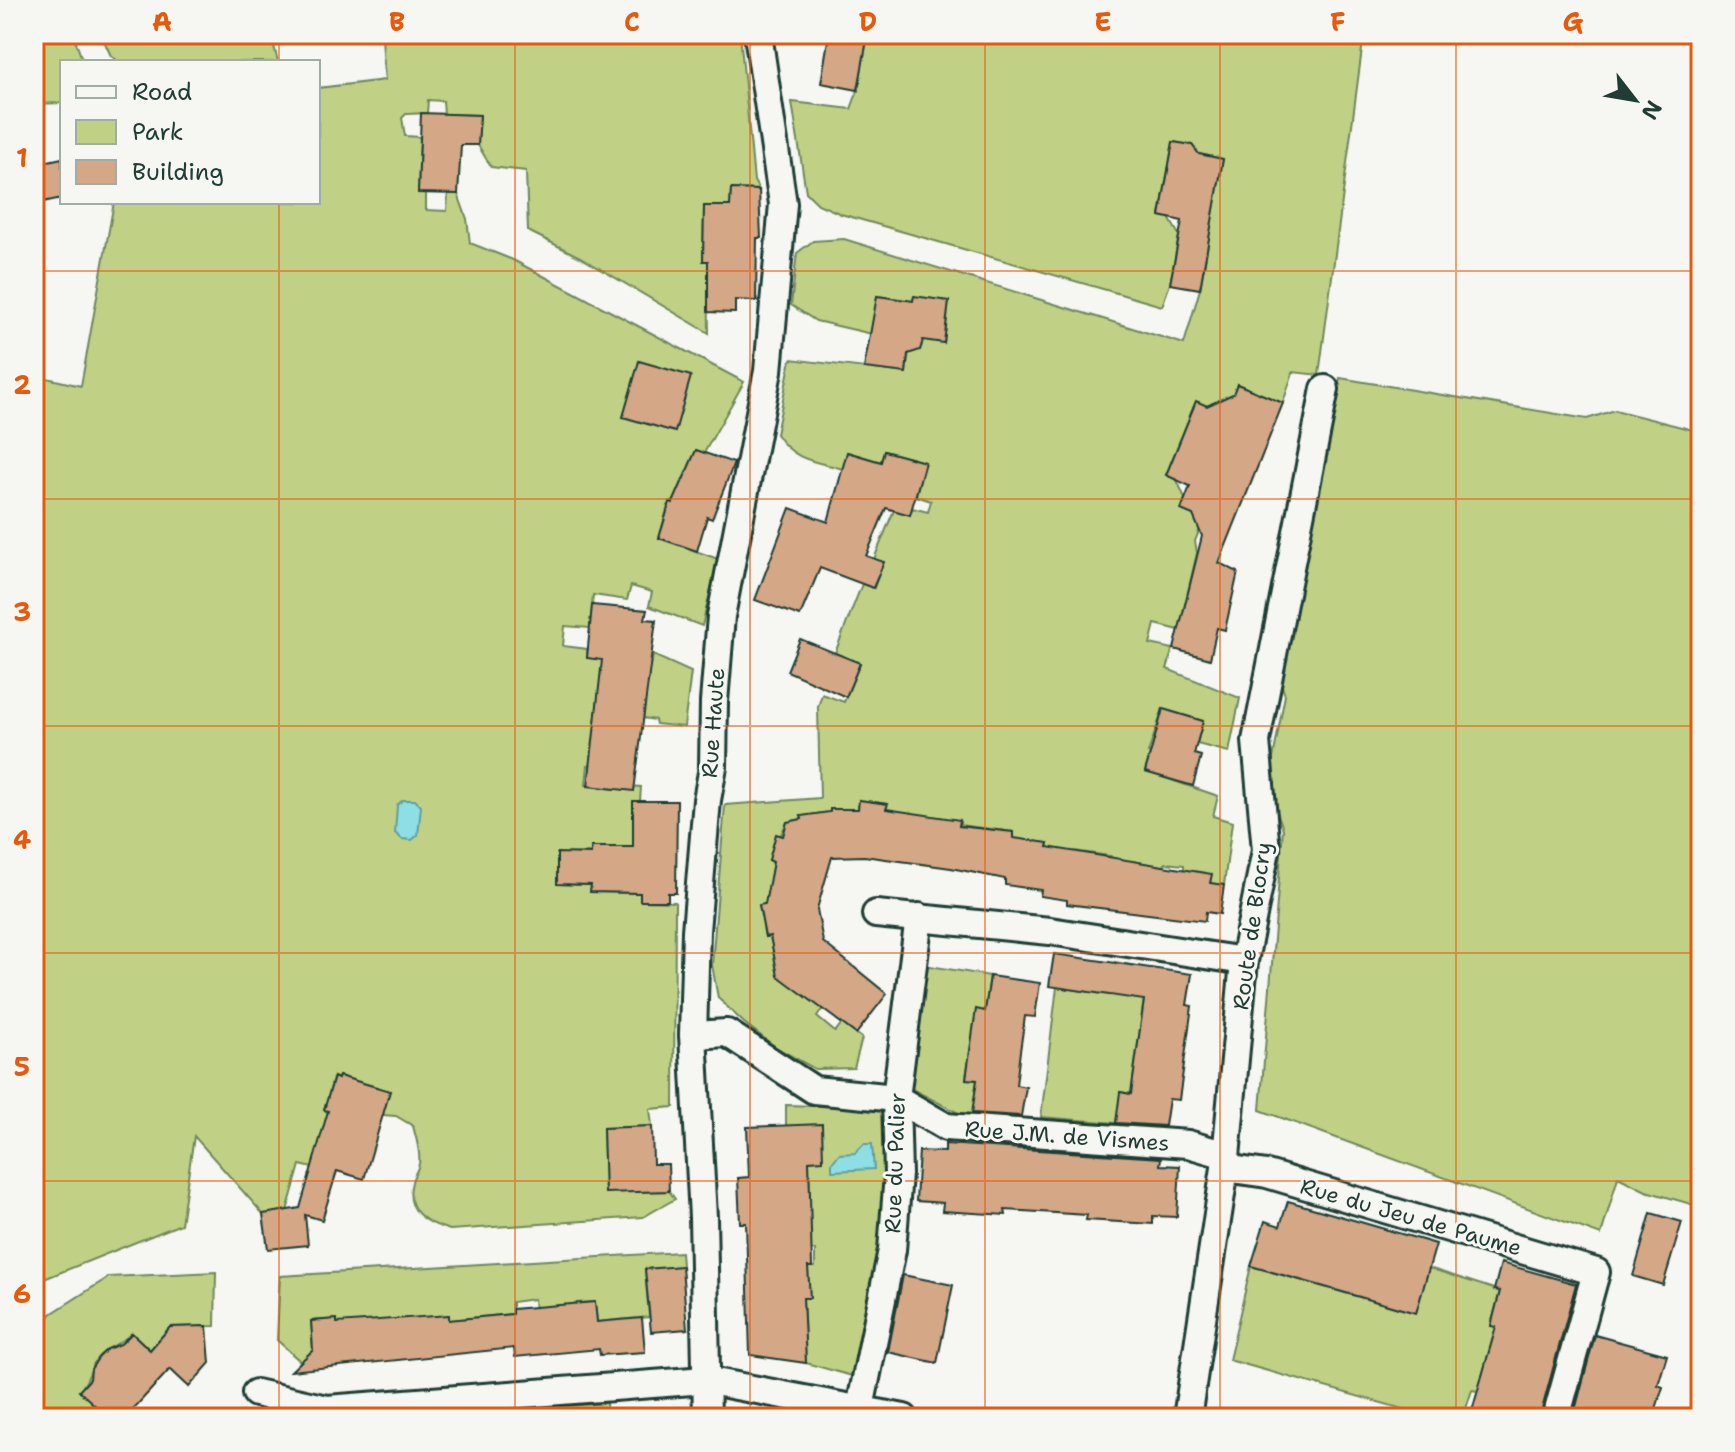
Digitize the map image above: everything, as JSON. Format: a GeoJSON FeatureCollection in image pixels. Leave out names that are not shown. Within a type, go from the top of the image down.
{"type":"FeatureCollection","features":[{"type":"Feature","properties":{"kind":"street","name":"Rue Haute"},"geometry":{"type":"LineString","coordinates":[[707,1418],[703,1217],[693,1035],[696,931],[707,800],[713,767],[721,616],[768,371],[783,204],[758,34]]}},
{"type":"Feature","properties":{"kind":"street","name":"Route de Blocry"},"geometry":{"type":"LineString","coordinates":[[1187,1418],[1225,1161],[1244,961],[1266,850],[1256,741],[1325,389]]}},
{"type":"Feature","properties":{"kind":"street"},"geometry":{"type":"LineString","coordinates":[[876,914],[1050,931],[1244,961]]}},
{"type":"Feature","properties":{"kind":"street","name":"Rue du Palier"},"geometry":{"type":"LineString","coordinates":[[860,1408],[892,1250],[898,1174],[896,1098],[919,917]]}},
{"type":"Feature","properties":{"kind":"street","name":"Rue J.M. de Vismes"},"geometry":{"type":"LineString","coordinates":[[693,1035],[727,1033],[814,1090],[896,1098],[946,1127],[1188,1144],[1225,1161]]}},
{"type":"Feature","properties":{"kind":"street","name":"Rue du Jeu de Paume"},"geometry":{"type":"LineString","coordinates":[[1225,1161],[1596,1272],[1556,1418]]}},
{"type":"Feature","properties":{"kind":"street"},"geometry":{"type":"LineString","coordinates":[[256,1393],[327,1409],[705,1380],[904,1418]]}},
{"type":"Feature","properties":{"kind":"green space"},"geometry":{"type":"Polygon","coordinates":[[[34,34],[73,34],[82,60],[60,60],[60,103],[34,104],[34,34]]]}},
{"type":"Feature","properties":{"kind":"green space"},"geometry":{"type":"Polygon","coordinates":[[[101,34],[271,34],[278,60],[117,60],[111,56],[101,34]]]}},
{"type":"Feature","properties":{"kind":"green space"},"geometry":{"type":"Polygon","coordinates":[[[412,34],[740,34],[754,181],[759,190],[731,189],[730,206],[704,206],[703,260],[708,261],[709,333],[580,257],[528,231],[526,171],[491,167],[478,145],[480,115],[444,114],[443,101],[428,100],[427,113],[406,114],[402,118],[405,136],[420,137],[418,192],[426,193],[426,210],[447,211],[448,194],[458,194],[467,219],[470,243],[513,260],[744,382],[704,453],[696,450],[673,503],[669,502],[659,538],[718,559],[702,626],[649,606],[652,592],[631,586],[627,600],[593,595],[590,628],[565,626],[563,646],[587,649],[587,658],[652,662],[653,655],[691,672],[684,727],[656,724],[655,720],[643,718],[598,698],[593,744],[599,766],[588,765],[586,785],[614,789],[615,785],[641,787],[640,801],[633,802],[633,847],[592,847],[591,853],[557,854],[557,884],[591,885],[591,892],[640,893],[641,901],[675,902],[674,1107],[650,1109],[652,1126],[603,1128],[605,1192],[669,1191],[675,1199],[643,1217],[450,1230],[441,1227],[419,1214],[411,1201],[410,1192],[419,1160],[413,1126],[396,1116],[383,1115],[389,1091],[339,1076],[338,1079],[333,1078],[325,1110],[328,1111],[317,1169],[300,1165],[287,1211],[263,1214],[194,1136],[181,1224],[34,1283],[34,375],[81,386],[114,204],[320,204],[320,88],[385,80],[382,38],[412,34]]]}},
{"type":"Feature","properties":{"kind":"green space"},"geometry":{"type":"Polygon","coordinates":[[[889,34],[1364,34],[1319,375],[1293,372],[1283,403],[1237,384],[1233,394],[1207,406],[1196,401],[1166,475],[1177,480],[1185,498],[1181,510],[1204,519],[1195,541],[1197,553],[1179,630],[1155,624],[1150,644],[1173,649],[1167,669],[1240,698],[1229,752],[1197,744],[1203,721],[1163,709],[1145,771],[1218,796],[1213,816],[1232,822],[1224,885],[1210,883],[1211,875],[1184,871],[1184,865],[1165,863],[1163,869],[1111,859],[1111,856],[1047,851],[1048,843],[1013,838],[1013,832],[959,825],[886,809],[887,804],[859,800],[858,809],[830,809],[830,812],[802,816],[802,819],[787,822],[769,860],[773,862],[766,903],[760,906],[765,937],[770,936],[778,975],[823,1008],[817,1017],[835,1032],[842,1023],[862,1038],[854,1068],[815,1069],[777,1048],[718,998],[712,965],[725,805],[820,798],[818,707],[822,694],[844,702],[860,663],[835,653],[862,584],[874,588],[883,563],[874,559],[894,510],[910,515],[912,508],[928,512],[931,501],[916,496],[924,462],[884,451],[881,462],[848,452],[843,469],[797,455],[776,434],[791,359],[906,373],[909,351],[920,350],[922,345],[919,339],[944,342],[949,301],[914,296],[913,301],[877,296],[872,334],[816,321],[791,305],[797,253],[813,241],[844,239],[1184,344],[1200,289],[1223,159],[1199,154],[1192,145],[1173,142],[1160,216],[1169,218],[1179,235],[1170,284],[1162,306],[841,214],[818,204],[806,192],[792,102],[851,109],[858,90],[867,39],[888,42],[889,34]]]}},
{"type":"Feature","properties":{"kind":"green space"},"geometry":{"type":"Polygon","coordinates":[[[1340,378],[1587,419],[1615,410],[1701,432],[1701,1207],[1646,1191],[1618,1177],[1601,1235],[1260,1110],[1283,829],[1268,785],[1285,695],[1280,681],[1340,378]]]}},
{"type":"Feature","properties":{"kind":"green space"},"geometry":{"type":"Polygon","coordinates":[[[1115,962],[1142,967],[1144,999],[1131,1094],[1121,1092],[1116,1123],[1041,1117],[1057,987],[1109,995],[1115,962]]]}},
{"type":"Feature","properties":{"kind":"green space"},"geometry":{"type":"Polygon","coordinates":[[[924,965],[990,976],[985,1011],[976,1010],[966,1078],[977,1080],[972,1116],[968,1118],[908,1087],[924,965]]]}},
{"type":"Feature","properties":{"kind":"green space"},"geometry":{"type":"Polygon","coordinates":[[[786,1105],[883,1108],[885,1220],[859,1378],[806,1363],[803,1298],[809,1298],[808,1267],[815,1267],[815,1250],[808,1250],[798,1209],[810,1208],[809,1161],[786,1126],[786,1105]]]}},
{"type":"Feature","properties":{"kind":"green space"},"geometry":{"type":"Polygon","coordinates":[[[681,1252],[682,1266],[645,1270],[649,1317],[597,1322],[595,1302],[577,1303],[577,1308],[535,1312],[534,1299],[512,1302],[512,1314],[449,1320],[448,1315],[338,1329],[337,1319],[311,1321],[313,1350],[301,1362],[277,1340],[280,1276],[681,1252]]]}},
{"type":"Feature","properties":{"kind":"green space"},"geometry":{"type":"Polygon","coordinates":[[[1251,1266],[1416,1313],[1429,1268],[1500,1291],[1491,1325],[1496,1327],[1478,1391],[1472,1390],[1463,1418],[1435,1418],[1229,1360],[1251,1266]]]}},
{"type":"Feature","properties":{"kind":"green space"},"geometry":{"type":"Polygon","coordinates":[[[216,1272],[215,1326],[170,1327],[150,1350],[132,1333],[99,1356],[80,1391],[109,1418],[36,1418],[34,1345],[51,1314],[109,1277],[216,1272]]]}},
{"type":"Feature","properties":{"kind":"green space"},"geometry":{"type":"Polygon","coordinates":[[[606,1403],[607,1418],[557,1418],[556,1407],[606,1403]]]}},
{"type":"Feature","properties":{"kind":"water"},"geometry":{"type":"Polygon","coordinates":[[[403,800],[415,800],[421,806],[418,835],[412,840],[402,839],[395,833],[397,805],[403,800]]]}},
{"type":"Feature","properties":{"kind":"water"},"geometry":{"type":"Polygon","coordinates":[[[864,1144],[872,1144],[874,1169],[832,1171],[832,1163],[839,1154],[855,1153],[864,1144]]]}},
{"type":"Feature","properties":{"kind":"building"},"geometry":{"type":"Polygon","coordinates":[[[829,34],[868,34],[858,90],[821,83],[829,34]]]}},
{"type":"Feature","properties":{"kind":"building"},"geometry":{"type":"Polygon","coordinates":[[[421,113],[480,115],[478,145],[461,145],[458,194],[418,193],[421,113]]]}},
{"type":"Feature","properties":{"kind":"building"},"geometry":{"type":"Polygon","coordinates":[[[1173,142],[1192,145],[1199,154],[1223,159],[1200,289],[1170,284],[1182,221],[1160,216],[1173,142]]]}},
{"type":"Feature","properties":{"kind":"building"},"geometry":{"type":"Polygon","coordinates":[[[60,158],[60,198],[34,204],[34,164],[60,158]]]}},
{"type":"Feature","properties":{"kind":"building"},"geometry":{"type":"Polygon","coordinates":[[[731,189],[759,190],[761,238],[757,238],[756,301],[735,300],[735,313],[708,312],[708,261],[703,261],[704,206],[730,206],[731,189]]]}},
{"type":"Feature","properties":{"kind":"building"},"geometry":{"type":"Polygon","coordinates":[[[877,296],[913,301],[914,296],[949,301],[944,343],[923,340],[920,350],[908,354],[906,373],[864,368],[877,296]]]}},
{"type":"Feature","properties":{"kind":"building"},"geometry":{"type":"Polygon","coordinates":[[[639,361],[691,376],[675,432],[623,417],[639,361]]]}},
{"type":"Feature","properties":{"kind":"building"},"geometry":{"type":"Polygon","coordinates":[[[1237,384],[1283,403],[1219,563],[1238,572],[1225,630],[1217,628],[1210,659],[1174,649],[1202,536],[1193,515],[1181,510],[1190,486],[1166,475],[1196,401],[1207,406],[1233,394],[1237,384]]]}},
{"type":"Feature","properties":{"kind":"building"},"geometry":{"type":"Polygon","coordinates":[[[696,450],[734,463],[712,519],[707,517],[697,551],[659,538],[670,502],[673,503],[696,450]]]}},
{"type":"Feature","properties":{"kind":"building"},"geometry":{"type":"Polygon","coordinates":[[[884,451],[925,462],[910,515],[886,508],[866,556],[884,562],[873,588],[820,568],[800,616],[755,600],[790,508],[828,522],[847,452],[881,462],[884,451]]]}},
{"type":"Feature","properties":{"kind":"building"},"geometry":{"type":"Polygon","coordinates":[[[592,605],[647,610],[645,619],[656,620],[634,791],[588,786],[602,660],[587,658],[592,605]]]}},
{"type":"Feature","properties":{"kind":"building"},"geometry":{"type":"Polygon","coordinates":[[[800,639],[860,663],[846,697],[787,671],[800,639]]]}},
{"type":"Feature","properties":{"kind":"building"},"geometry":{"type":"Polygon","coordinates":[[[1163,709],[1203,721],[1194,754],[1201,756],[1193,786],[1145,772],[1163,709]]]}},
{"type":"Feature","properties":{"kind":"building"},"geometry":{"type":"Polygon","coordinates":[[[859,800],[888,804],[886,809],[960,820],[959,826],[1013,832],[1013,838],[1048,843],[1047,847],[1212,874],[1210,883],[1224,885],[1220,914],[1206,912],[1205,921],[1067,904],[1067,900],[1040,896],[1041,890],[1005,885],[1005,879],[951,868],[864,856],[832,857],[817,909],[823,942],[887,994],[856,1034],[778,976],[770,936],[765,937],[759,905],[765,904],[773,862],[769,860],[776,834],[783,836],[787,822],[802,819],[801,816],[830,812],[830,809],[858,809],[859,800]]]}},
{"type":"Feature","properties":{"kind":"building"},"geometry":{"type":"Polygon","coordinates":[[[633,801],[677,801],[676,893],[668,893],[668,901],[640,901],[640,893],[590,892],[591,885],[557,884],[557,853],[591,854],[591,847],[633,847],[633,801]]]}},
{"type":"Feature","properties":{"kind":"building"},"geometry":{"type":"Polygon","coordinates":[[[1054,954],[1192,974],[1187,1005],[1192,1006],[1179,1100],[1169,1099],[1165,1126],[1116,1123],[1120,1092],[1131,1094],[1144,1000],[1049,986],[1054,954]]]}},
{"type":"Feature","properties":{"kind":"building"},"geometry":{"type":"Polygon","coordinates":[[[990,976],[1040,983],[1035,1017],[1025,1016],[1020,1051],[1016,1085],[1026,1087],[1021,1116],[972,1113],[977,1080],[966,1079],[976,1009],[985,1011],[990,976]]]}},
{"type":"Feature","properties":{"kind":"building"},"geometry":{"type":"Polygon","coordinates":[[[339,1076],[390,1091],[364,1179],[337,1171],[322,1220],[305,1215],[308,1245],[268,1249],[263,1214],[300,1208],[328,1111],[324,1110],[334,1077],[338,1079],[339,1076]]]}},
{"type":"Feature","properties":{"kind":"building"},"geometry":{"type":"Polygon","coordinates":[[[822,1124],[823,1160],[809,1161],[812,1267],[808,1267],[810,1298],[803,1298],[806,1363],[750,1355],[746,1223],[740,1223],[738,1178],[749,1177],[747,1127],[822,1124]]]}},
{"type":"Feature","properties":{"kind":"building"},"geometry":{"type":"Polygon","coordinates":[[[652,1126],[653,1164],[668,1164],[669,1191],[605,1193],[603,1128],[652,1126]]]}},
{"type":"Feature","properties":{"kind":"building"},"geometry":{"type":"Polygon","coordinates":[[[945,1144],[1161,1158],[1160,1165],[1180,1166],[1177,1217],[1153,1216],[1153,1224],[1086,1220],[1087,1215],[1005,1210],[1006,1215],[942,1211],[943,1203],[916,1201],[919,1151],[945,1152],[945,1144]]]}},
{"type":"Feature","properties":{"kind":"building"},"geometry":{"type":"Polygon","coordinates":[[[1288,1201],[1436,1244],[1416,1313],[1251,1266],[1265,1221],[1280,1226],[1288,1201]]]}},
{"type":"Feature","properties":{"kind":"building"},"geometry":{"type":"Polygon","coordinates":[[[1651,1213],[1682,1222],[1663,1285],[1633,1276],[1651,1213]]]}},
{"type":"Feature","properties":{"kind":"building"},"geometry":{"type":"Polygon","coordinates":[[[1501,1263],[1576,1284],[1541,1413],[1529,1411],[1526,1418],[1470,1418],[1496,1327],[1491,1326],[1500,1291],[1494,1290],[1501,1263]]]}},
{"type":"Feature","properties":{"kind":"building"},"geometry":{"type":"Polygon","coordinates":[[[682,1266],[687,1329],[651,1332],[645,1269],[682,1266]]]}},
{"type":"Feature","properties":{"kind":"building"},"geometry":{"type":"Polygon","coordinates":[[[903,1275],[953,1285],[937,1363],[888,1352],[903,1275]]]}},
{"type":"Feature","properties":{"kind":"building"},"geometry":{"type":"Polygon","coordinates":[[[595,1302],[597,1322],[642,1318],[645,1352],[600,1355],[599,1349],[515,1357],[514,1348],[291,1371],[313,1350],[311,1321],[337,1319],[337,1323],[449,1315],[449,1320],[512,1314],[512,1309],[595,1302]]]}},
{"type":"Feature","properties":{"kind":"building"},"geometry":{"type":"Polygon","coordinates":[[[207,1326],[210,1363],[189,1387],[170,1369],[125,1418],[109,1418],[79,1391],[90,1379],[91,1369],[98,1358],[132,1333],[150,1350],[170,1327],[207,1326]]]}},
{"type":"Feature","properties":{"kind":"building"},"geometry":{"type":"Polygon","coordinates":[[[1595,1335],[1667,1355],[1658,1385],[1663,1387],[1653,1418],[1573,1418],[1595,1335]]]}}]}
